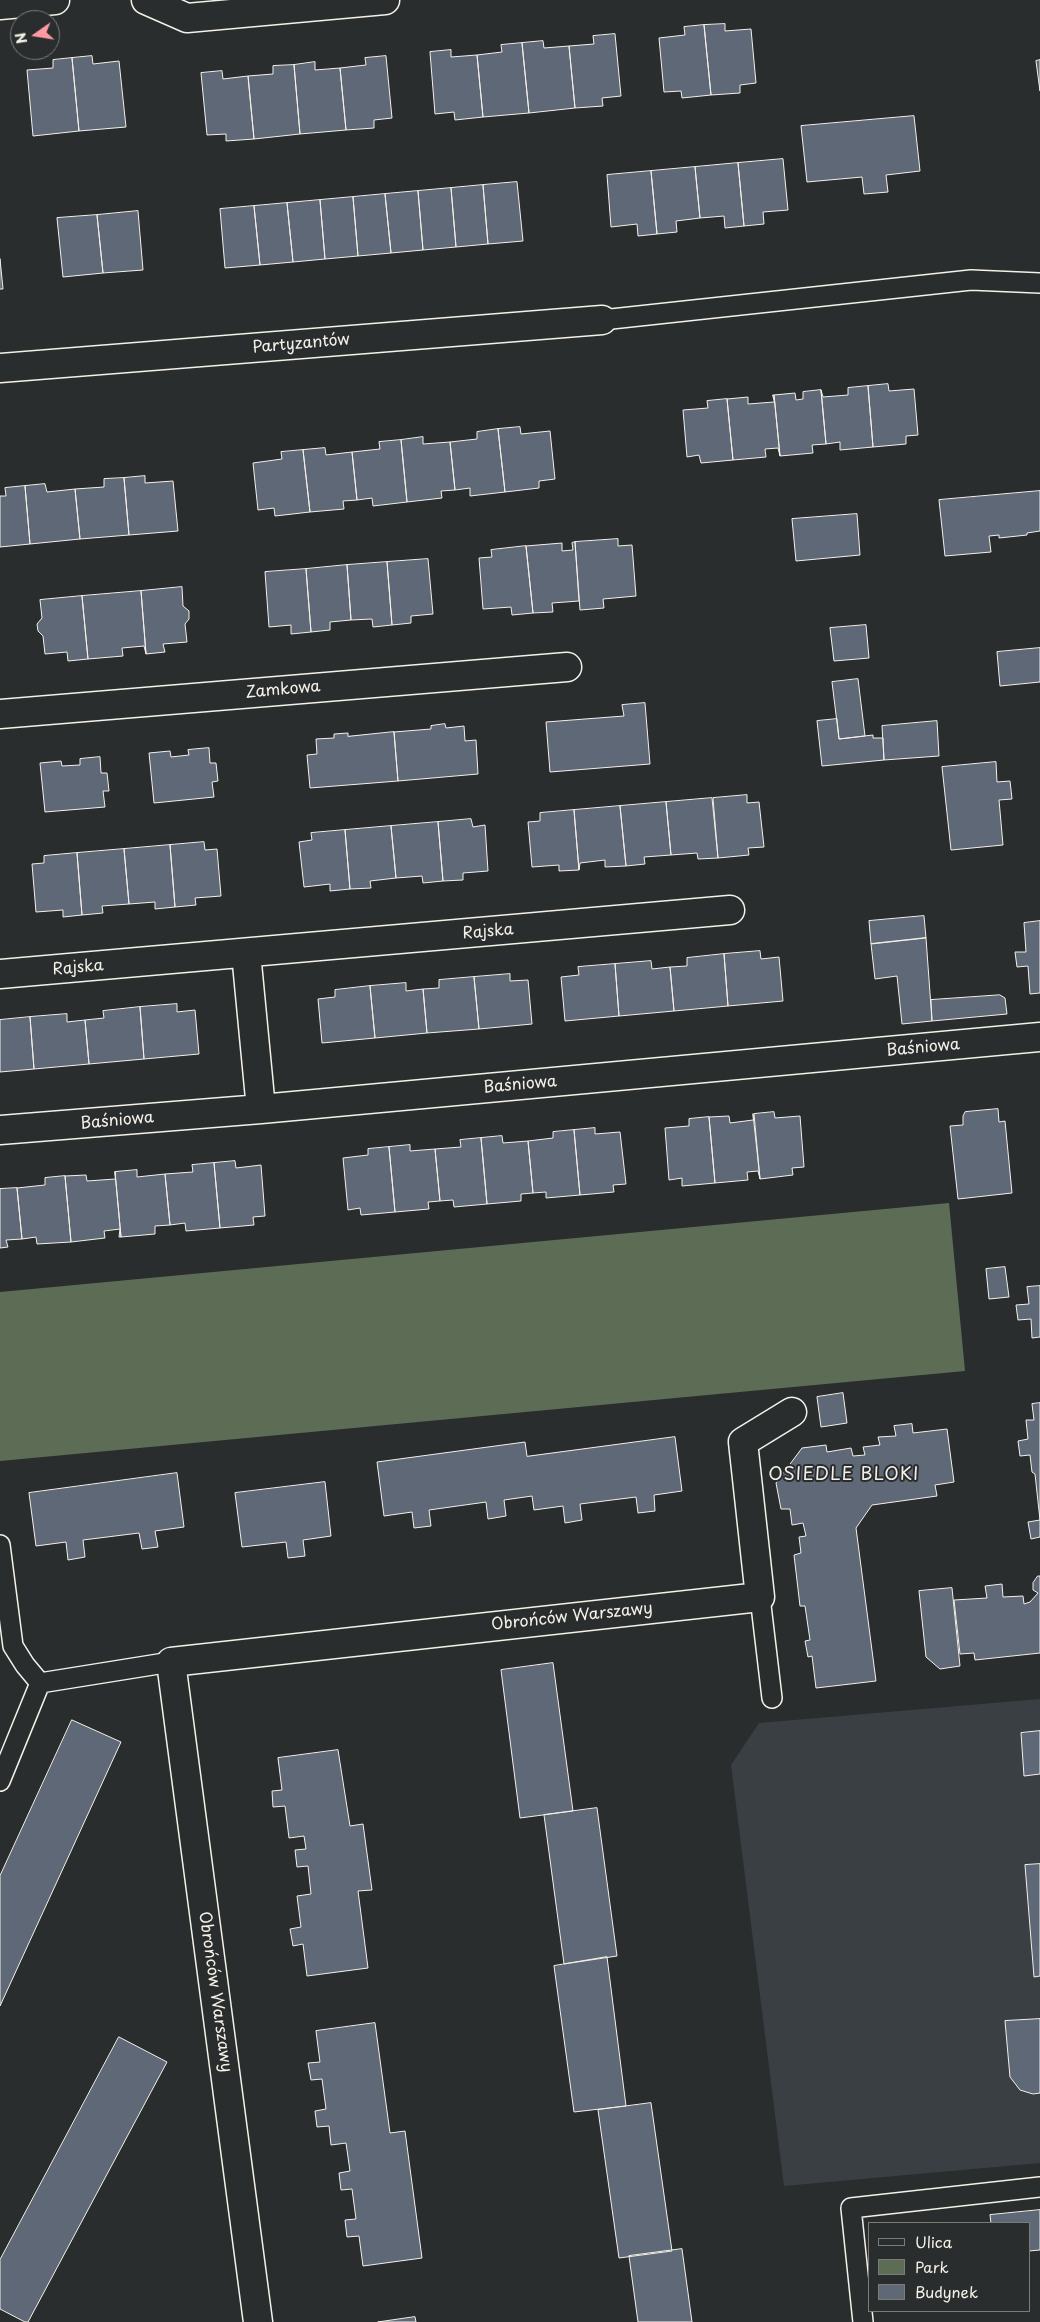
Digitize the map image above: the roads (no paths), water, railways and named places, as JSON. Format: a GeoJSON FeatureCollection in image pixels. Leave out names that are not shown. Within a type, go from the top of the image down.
{"type":"FeatureCollection","features":[{"type":"Feature","properties":{"kind":"street"},"geometry":{"type":"LineString","coordinates":[[0,5],[55,0]]}},
{"type":"Feature","properties":{"kind":"street"},"geometry":{"type":"LineString","coordinates":[[146,0],[187,18],[385,0]]}},
{"type":"Feature","properties":{"kind":"street","name":"Partyzantów"},"geometry":{"type":"LineString","coordinates":[[0,368],[602,320]]}},
{"type":"Feature","properties":{"kind":"street","name":"Zamkowa"},"geometry":{"type":"LineString","coordinates":[[0,714],[567,666]]}},
{"type":"Feature","properties":{"kind":"street","name":"Rajska"},"geometry":{"type":"LineString","coordinates":[[0,974],[730,910]]}},
{"type":"Feature","properties":{"kind":"street"},"geometry":{"type":"LineString","coordinates":[[246,953],[261,1109]]}},
{"type":"Feature","properties":{"kind":"street","name":"Baśniowa"},"geometry":{"type":"LineString","coordinates":[[0,1130],[261,1109],[1040,1037]]}},
{"type":"Feature","properties":{"kind":"street"},"geometry":{"type":"LineString","coordinates":[[760,1597],[743,1442],[792,1412]]}},
{"type":"Feature","properties":{"kind":"street","name":"Obrońców Warszawy"},"geometry":{"type":"LineString","coordinates":[[258,2322],[171,1662],[760,1597]]}},
{"type":"Feature","properties":{"kind":"lane"},"geometry":{"type":"LineString","coordinates":[[602,320],[971,280],[1040,283]]}},
{"type":"Feature","properties":{"kind":"lane"},"geometry":{"type":"LineString","coordinates":[[0,1545],[13,1646],[25,1665],[40,1683],[0,1781]]}},
{"type":"Feature","properties":{"kind":"lane"},"geometry":{"type":"LineString","coordinates":[[760,1597],[772,1698]]}},
{"type":"Feature","properties":{"kind":"lane","name":"Obrońców Warszawy"},"geometry":{"type":"LineString","coordinates":[[40,1683],[171,1662]]}},
{"type":"Feature","properties":{"kind":"lane"},"geometry":{"type":"LineString","coordinates":[[862,2322],[851,2208],[1040,2187]]}},
{"type":"Feature","properties":{"kind":"district","name":"OSIEDLE BLOKI"},"geometry":{"type":"Point","coordinates":[844,1475]}}]}
